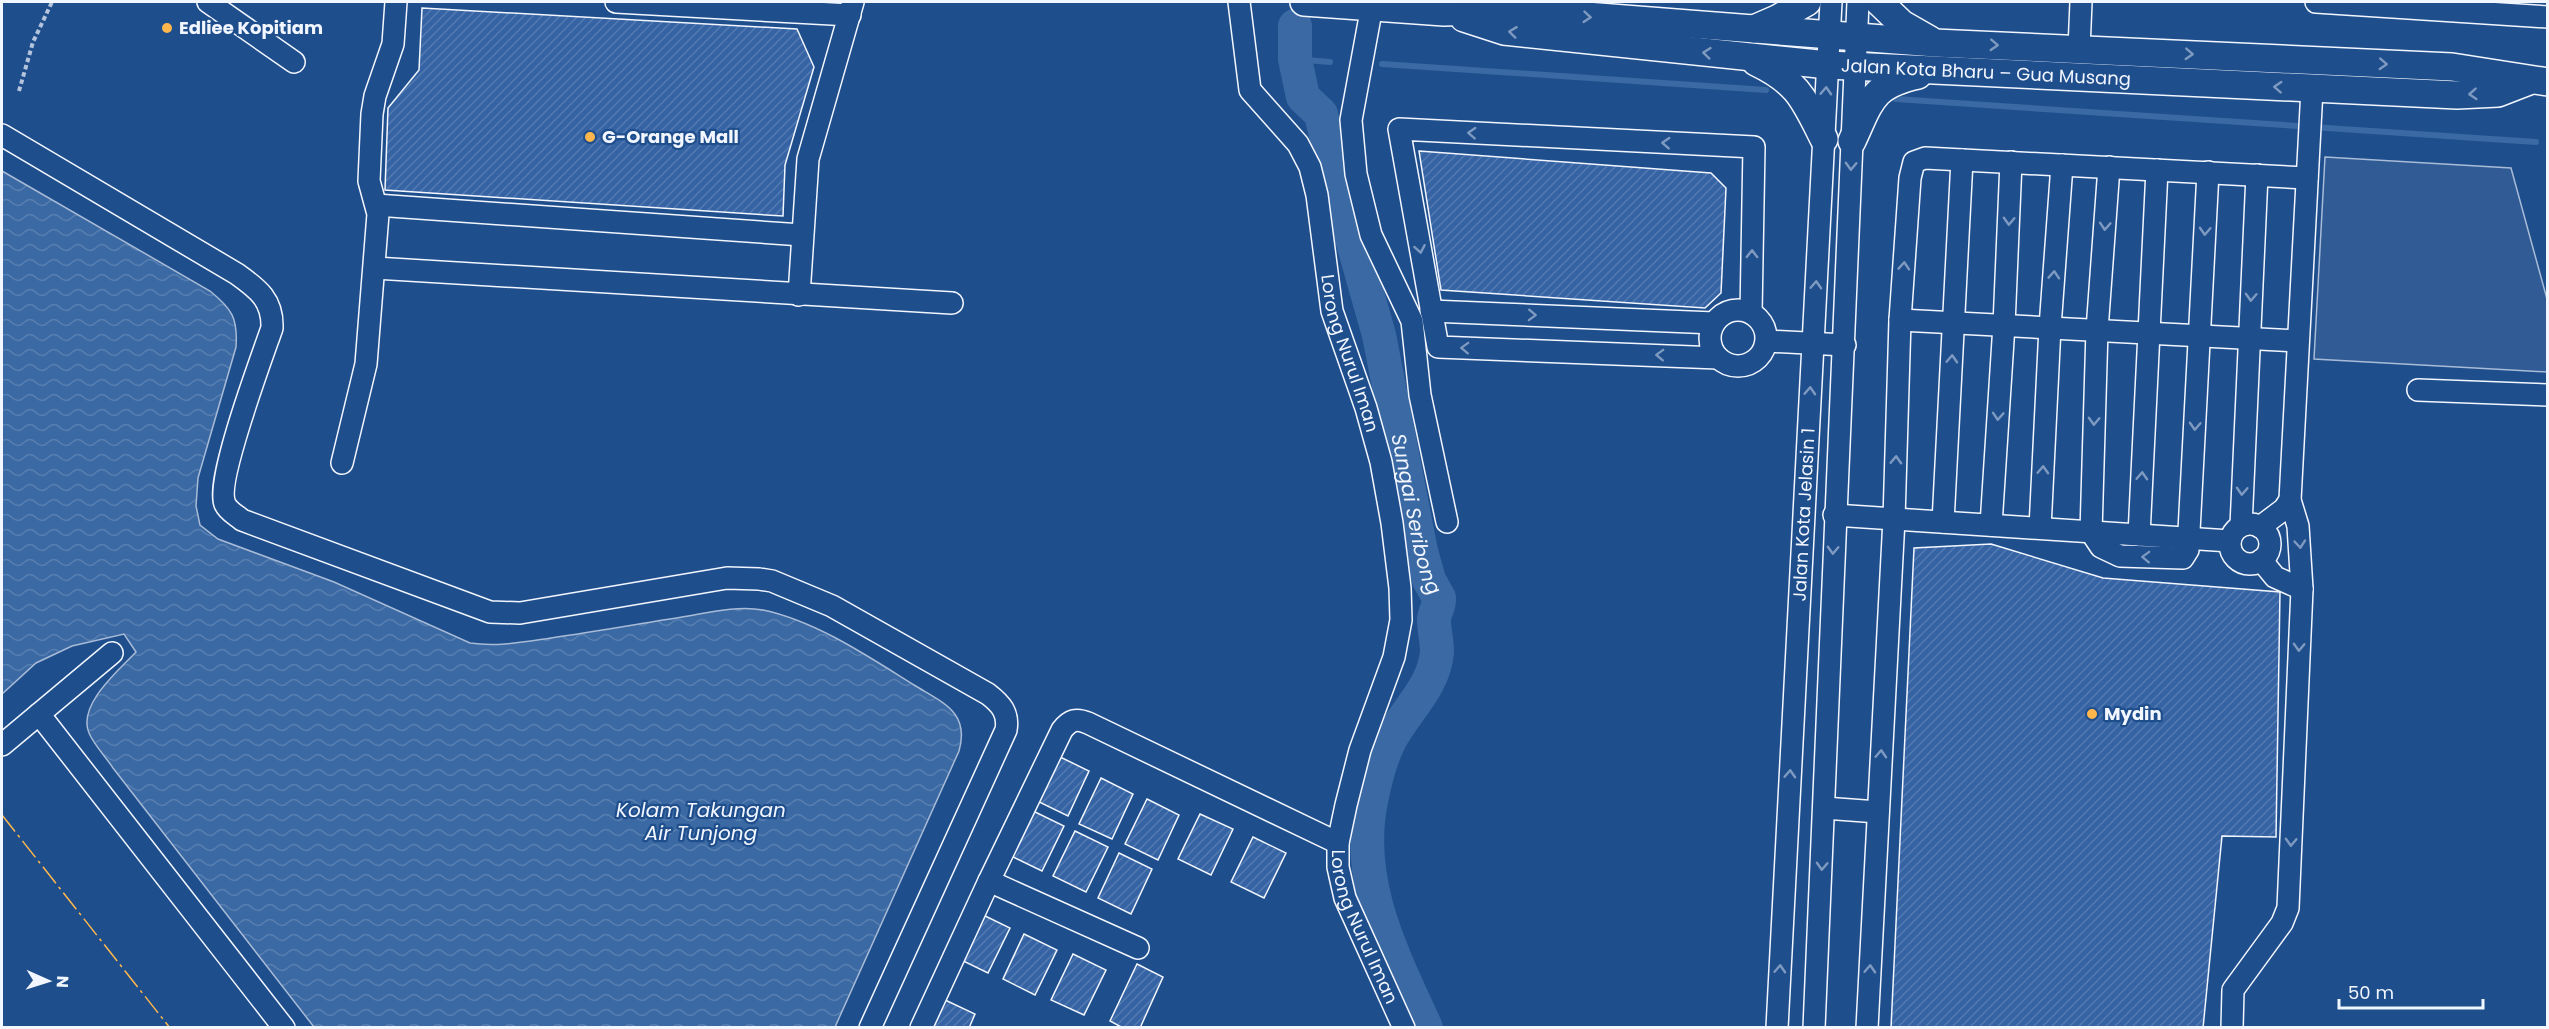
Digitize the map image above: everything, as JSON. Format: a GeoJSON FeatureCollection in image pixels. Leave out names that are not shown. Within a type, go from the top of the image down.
{"type":"FeatureCollection","features":[{"type":"Feature","properties":{"kind":"main road","name":"Jalan Kota Bharu – Gua Musang"},"geometry":{"type":"LineString","coordinates":[[1304,2],[1444,12],[1509,10],[1935,43],[2452,67],[2495,72],[2538,82]]}},
{"type":"Feature","properties":{"kind":"main road"},"geometry":{"type":"LineString","coordinates":[[1750,30],[1777,19],[1807,2]]}},
{"type":"Feature","properties":{"kind":"main road"},"geometry":{"type":"LineString","coordinates":[[1879,2],[1902,24],[1935,43]]}},
{"type":"Feature","properties":{"kind":"main road","name":"Jalan Kota Bharu – Gua Musang"},"geometry":{"type":"LineString","coordinates":[[1444,12],[1504,31],[1747,57],[2311,99],[2498,93],[2538,82]]}},
{"type":"Feature","properties":{"kind":"main road"},"geometry":{"type":"LineString","coordinates":[[1747,57],[1775,71],[1793,84],[1804,98],[1824,139]]}},
{"type":"Feature","properties":{"kind":"main road"},"geometry":{"type":"LineString","coordinates":[[1852,141],[1866,109],[1878,91],[1899,79],[1934,71]]}},
{"type":"Feature","properties":{"kind":"street"},"geometry":{"type":"LineString","coordinates":[[208,2],[294,62]]}},
{"type":"Feature","properties":{"kind":"street"},"geometry":{"type":"LineString","coordinates":[[342,463],[366,364],[375,268],[376,205],[369,181],[372,114],[375,96],[393,44],[396,2]]}},
{"type":"Feature","properties":{"kind":"street"},"geometry":{"type":"LineString","coordinates":[[616,2],[851,8],[811,149],[802,236],[799,295]]}},
{"type":"Feature","properties":{"kind":"street","name":"Lorong Nurul Iman"},"geometry":{"type":"LineString","coordinates":[[1239,2],[1243,16],[1246,72],[1250,90],[1298,144],[1310,166],[1317,195],[1332,311],[1366,408],[1381,462],[1398,577],[1401,620],[1394,657],[1360,750],[1338,843],[1338,867],[1345,898],[1404,1028]]}},
{"type":"Feature","properties":{"kind":"street","name":"Jalan Kota Jelasin 1"},"geometry":{"type":"LineString","coordinates":[[1777,1028],[1831,2]]}},
{"type":"Feature","properties":{"kind":"street"},"geometry":{"type":"LineString","coordinates":[[1814,1028],[1834,515],[1845,345],[1858,2]]}},
{"type":"Feature","properties":{"kind":"street"},"geometry":{"type":"LineString","coordinates":[[2079,49],[2081,2]]}},
{"type":"Feature","properties":{"kind":"street"},"geometry":{"type":"LineString","coordinates":[[2316,2],[2363,3],[2547,17]]}},
{"type":"Feature","properties":{"kind":"street"},"geometry":{"type":"LineString","coordinates":[[1372,6],[1351,120],[1356,174],[1371,235],[1412,321],[1420,395],[1447,522]]}},
{"type":"Feature","properties":{"kind":"street"},"geometry":{"type":"LineString","coordinates":[[2232,1028],[2233,990],[2282,923],[2288,908],[2302,589],[2298,526],[2290,500],[2311,99]]}},
{"type":"Feature","properties":{"kind":"street"},"geometry":{"type":"LineString","coordinates":[[1718,358],[1710,341],[1714,323],[1727,312],[1743,310],[1751,313],[1763,324],[1767,341],[1764,350],[1752,363],[1734,366],[1718,358],[1438,347],[1399,129],[1754,147],[1751,313]]}},
{"type":"Feature","properties":{"kind":"street"},"geometry":{"type":"LineString","coordinates":[[2,135],[237,274],[259,290],[267,300],[271,309],[272,328],[225,475],[224,503],[242,520],[490,612],[520,613],[727,578],[772,581],[866,624],[988,694],[998,702],[1008,722],[1006,730],[870,1028]]}},
{"type":"Feature","properties":{"kind":"street"},"geometry":{"type":"LineString","coordinates":[[1867,1028],[1894,519],[1900,320],[1910,178],[1914,162],[1925,158],[2307,178]]}},
{"type":"Feature","properties":{"kind":"street"},"geometry":{"type":"LineString","coordinates":[[1943,522],[1962,160]]}},
{"type":"Feature","properties":{"kind":"street"},"geometry":{"type":"LineString","coordinates":[[1991,525],[2004,325],[2011,162]]}},
{"type":"Feature","properties":{"kind":"street"},"geometry":{"type":"LineString","coordinates":[[2040,528],[2050,327],[2062,165]]}},
{"type":"Feature","properties":{"kind":"street"},"geometry":{"type":"LineString","coordinates":[[2109,168],[2097,330],[2091,531],[2102,547],[2120,556],[2183,558],[2188,550],[2208,172]]}},
{"type":"Feature","properties":{"kind":"street"},"geometry":{"type":"LineString","coordinates":[[2139,535],[2157,170]]}},
{"type":"Feature","properties":{"kind":"street"},"geometry":{"type":"LineString","coordinates":[[1834,515],[2189,538],[2244,531],[2265,531],[2269,543],[2261,560],[2248,563],[2236,558],[2232,553],[2244,531],[2249,338],[2257,175]]}},
{"type":"Feature","properties":{"kind":"street"},"geometry":{"type":"LineString","coordinates":[[376,205],[802,236]]}},
{"type":"Feature","properties":{"kind":"street"},"geometry":{"type":"LineString","coordinates":[[375,268],[952,303]]}},
{"type":"Feature","properties":{"kind":"street"},"geometry":{"type":"LineString","coordinates":[[1431,311],[1714,323]]}},
{"type":"Feature","properties":{"kind":"street"},"geometry":{"type":"LineString","coordinates":[[1900,320],[2298,341]]}},
{"type":"Feature","properties":{"kind":"street"},"geometry":{"type":"LineString","coordinates":[[1767,341],[1845,345]]}},
{"type":"Feature","properties":{"kind":"street"},"geometry":{"type":"LineString","coordinates":[[2418,390],[2547,395]]}},
{"type":"Feature","properties":{"kind":"street"},"geometry":{"type":"LineString","coordinates":[[2244,531],[2283,509],[2290,500]]}},
{"type":"Feature","properties":{"kind":"street"},"geometry":{"type":"LineString","coordinates":[[2261,560],[2275,577],[2302,589]]}},
{"type":"Feature","properties":{"kind":"street"},"geometry":{"type":"LineString","coordinates":[[2,745],[112,653]]}},
{"type":"Feature","properties":{"kind":"street"},"geometry":{"type":"LineString","coordinates":[[39,714],[285,1028]]}},
{"type":"Feature","properties":{"kind":"street"},"geometry":{"type":"LineString","coordinates":[[921,1028],[989,881],[1067,723],[1074,720],[1088,723],[1338,843]]}},
{"type":"Feature","properties":{"kind":"street"},"geometry":{"type":"LineString","coordinates":[[1824,808],[1878,812]]}},
{"type":"Feature","properties":{"kind":"street"},"geometry":{"type":"LineString","coordinates":[[989,881],[1138,948]]}},
{"type":"Feature","properties":{"kind":"path"},"geometry":{"type":"LineString","coordinates":[[19,91],[33,42],[52,2]]}},
{"type":"Feature","properties":{"kind":"shaded area"},"geometry":{"type":"Polygon","coordinates":[[[2325,157],[2511,168],[2547,299],[2547,372],[2314,359],[2325,157]]]}},
{"type":"Feature","properties":{"kind":"water","name":"Kolam Takungan Air Tunjong"},"geometry":{"type":"Polygon","coordinates":[[[2,171],[210,291],[224,303],[232,315],[236,329],[236,347],[198,478],[196,506],[200,525],[218,539],[334,582],[470,643],[520,642],[722,610],[743,608],[763,610],[803,622],[842,641],[935,697],[952,710],[961,727],[959,751],[835,1027],[314,1027],[113,768],[89,733],[87,722],[94,700],[110,678],[136,652],[124,634],[72,646],[36,663],[2,694],[2,171]]]}},
{"type":"Feature","properties":{"kind":"building","name":"G-Orange Mall"},"geometry":{"type":"Polygon","coordinates":[[[422,8],[797,29],[814,67],[785,165],[783,216],[385,190],[388,108],[419,70],[422,8]]]}},
{"type":"Feature","properties":{"kind":"building"},"geometry":{"type":"Polygon","coordinates":[[[1419,151],[1711,173],[1726,188],[1721,293],[1705,308],[1441,290],[1419,151]]]}},
{"type":"Feature","properties":{"kind":"building","name":"Mydin"},"geometry":{"type":"Polygon","coordinates":[[[1991,544],[2103,578],[2280,592],[2276,837],[2222,836],[2203,1028],[1891,1028],[1914,548],[1991,544]]]}},
{"type":"Feature","properties":{"kind":"building"},"geometry":{"type":"Polygon","coordinates":[[[1056,755],[1089,771],[1068,816],[1035,800],[1056,755]]]}},
{"type":"Feature","properties":{"kind":"building"},"geometry":{"type":"Polygon","coordinates":[[[1101,778],[1133,794],[1112,839],[1079,824],[1101,778]]]}},
{"type":"Feature","properties":{"kind":"building"},"geometry":{"type":"Polygon","coordinates":[[[1147,799],[1179,815],[1158,860],[1125,844],[1147,799]]]}},
{"type":"Feature","properties":{"kind":"building"},"geometry":{"type":"Polygon","coordinates":[[[1031,810],[1064,826],[1042,871],[1009,855],[1031,810]]]}},
{"type":"Feature","properties":{"kind":"building"},"geometry":{"type":"Polygon","coordinates":[[[1200,814],[1233,829],[1211,875],[1178,859],[1200,814]]]}},
{"type":"Feature","properties":{"kind":"building"},"geometry":{"type":"Polygon","coordinates":[[[1075,831],[1108,847],[1086,892],[1053,876],[1075,831]]]}},
{"type":"Feature","properties":{"kind":"building"},"geometry":{"type":"Polygon","coordinates":[[[1253,837],[1286,853],[1264,898],[1231,882],[1253,837]]]}},
{"type":"Feature","properties":{"kind":"building"},"geometry":{"type":"Polygon","coordinates":[[[1119,853],[1152,869],[1131,914],[1098,898],[1119,853]]]}},
{"type":"Feature","properties":{"kind":"building"},"geometry":{"type":"Polygon","coordinates":[[[977,912],[1010,928],[988,973],[955,957],[977,912]]]}},
{"type":"Feature","properties":{"kind":"building"},"geometry":{"type":"Polygon","coordinates":[[[1024,934],[1057,950],[1035,995],[1003,979],[1024,934]]]}},
{"type":"Feature","properties":{"kind":"building"},"geometry":{"type":"Polygon","coordinates":[[[1073,954],[1106,970],[1084,1015],[1051,1000],[1073,954]]]}},
{"type":"Feature","properties":{"kind":"building"},"geometry":{"type":"Polygon","coordinates":[[[1137,964],[1163,977],[1140,1028],[1123,1028],[1110,1021],[1137,964]]]}},
{"type":"Feature","properties":{"kind":"building"},"geometry":{"type":"Polygon","coordinates":[[[943,999],[975,1014],[969,1028],[929,1028],[943,999]]]}},
{"type":"Feature","properties":{"kind":"waterway","name":"Sungai Seribong"},"geometry":{"type":"LineString","coordinates":[[1295,26],[1295,59],[1303,97],[1321,114],[1340,197],[1379,335],[1421,551],[1429,580],[1439,598],[1434,620],[1437,652],[1435,665],[1425,687],[1396,729],[1384,753],[1367,827],[1372,887],[1379,915],[1389,944],[1426,1028]]}},
{"type":"Feature","properties":{"kind":"waterway"},"geometry":{"type":"LineString","coordinates":[[1295,59],[1330,62]]}},
{"type":"Feature","properties":{"kind":"waterway"},"geometry":{"type":"LineString","coordinates":[[1382,64],[1766,90]]}},
{"type":"Feature","properties":{"kind":"waterway"},"geometry":{"type":"LineString","coordinates":[[1896,99],[2536,142]]}},
{"type":"Feature","properties":{"kind":"power"},"geometry":{"type":"LineString","coordinates":[[2,815],[170,1028]]}},
{"type":"Feature","properties":{"kind":"place","name":"Edliee Kopitiam"},"geometry":{"type":"Point","coordinates":[167,28]}},
{"type":"Feature","properties":{"kind":"place","name":"G-Orange Mall"},"geometry":{"type":"Point","coordinates":[590,137]}},
{"type":"Feature","properties":{"kind":"place","name":"Mydin"},"geometry":{"type":"Point","coordinates":[2092,714]}}]}
